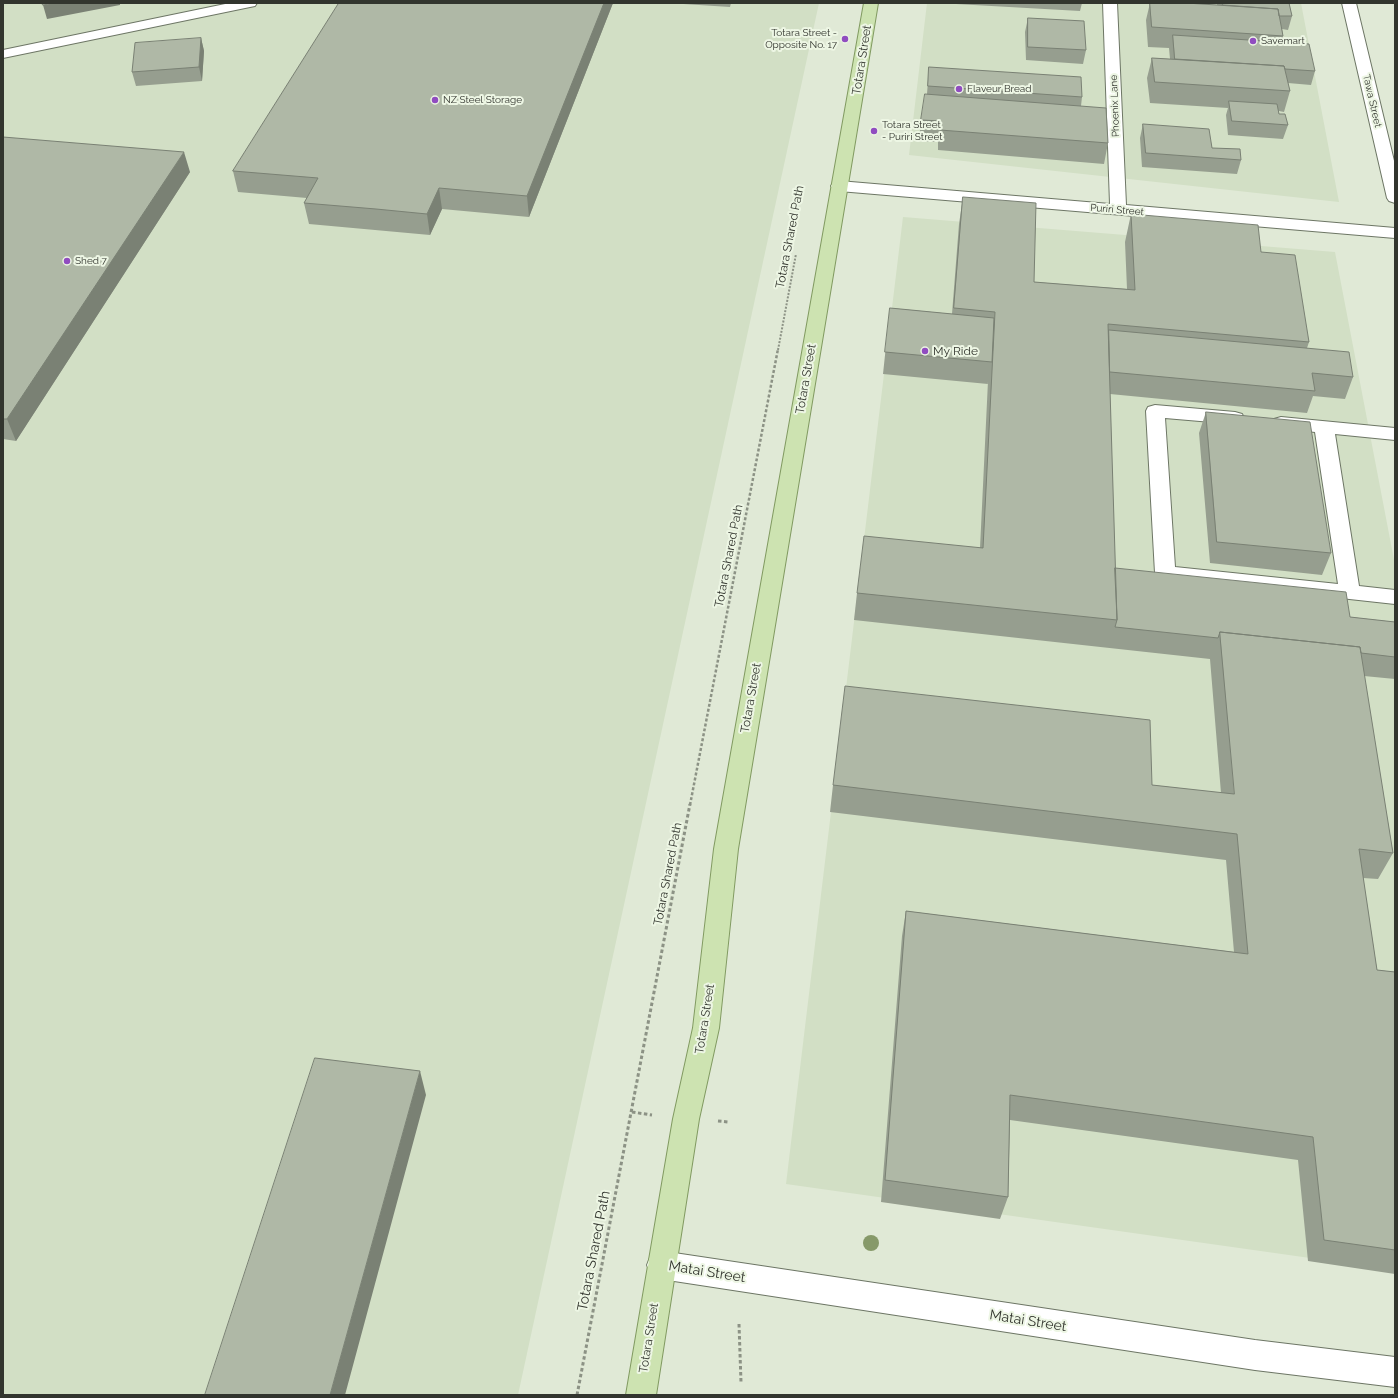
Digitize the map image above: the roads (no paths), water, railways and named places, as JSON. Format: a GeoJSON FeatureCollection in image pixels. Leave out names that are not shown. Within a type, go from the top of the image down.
{"type":"FeatureCollection","features":[{"type":"Feature","properties":{"kind":"main road","name":"Totara Street"},"geometry":{"type":"LineString","coordinates":[[640,1395],[686,1119],[706,1028],[727,841],[871,3]]}},
{"type":"Feature","properties":{"kind":"street"},"geometry":{"type":"LineString","coordinates":[[3,54],[250,3]]}},
{"type":"Feature","properties":{"kind":"street","name":"Phoenix Lane"},"geometry":{"type":"LineString","coordinates":[[1110,3],[1118,210]]}},
{"type":"Feature","properties":{"kind":"street","name":"Tawa Street"},"geometry":{"type":"LineString","coordinates":[[1349,3],[1395,198]]}},
{"type":"Feature","properties":{"kind":"street","name":"Puriri Street"},"geometry":{"type":"LineString","coordinates":[[839,186],[1395,233]]}},
{"type":"Feature","properties":{"kind":"street"},"geometry":{"type":"LineString","coordinates":[[1395,434],[1155,411],[1165,573],[1395,596]]}},
{"type":"Feature","properties":{"kind":"street"},"geometry":{"type":"LineString","coordinates":[[1324,427],[1350,592]]}},
{"type":"Feature","properties":{"kind":"street","name":"Matai Street"},"geometry":{"type":"LineString","coordinates":[[661,1265],[1255,1355],[1395,1372]]}},
{"type":"Feature","properties":{"kind":"place","name":"Totara Street - Opposite No. 17"},"geometry":{"type":"Point","coordinates":[845,39]}},
{"type":"Feature","properties":{"kind":"place","name":"Savemart"},"geometry":{"type":"Point","coordinates":[1253,41]}},
{"type":"Feature","properties":{"kind":"place","name":"Flaveur Bread"},"geometry":{"type":"Point","coordinates":[959,89]}},
{"type":"Feature","properties":{"kind":"place","name":"NZ Steel Storage"},"geometry":{"type":"Point","coordinates":[435,100]}},
{"type":"Feature","properties":{"kind":"place","name":"Totara Street - Puriri Street"},"geometry":{"type":"Point","coordinates":[874,131]}},
{"type":"Feature","properties":{"kind":"place","name":"Shed 7"},"geometry":{"type":"Point","coordinates":[67,261]}},
{"type":"Feature","properties":{"kind":"place","name":"My Ride"},"geometry":{"type":"Point","coordinates":[925,351]}}]}
